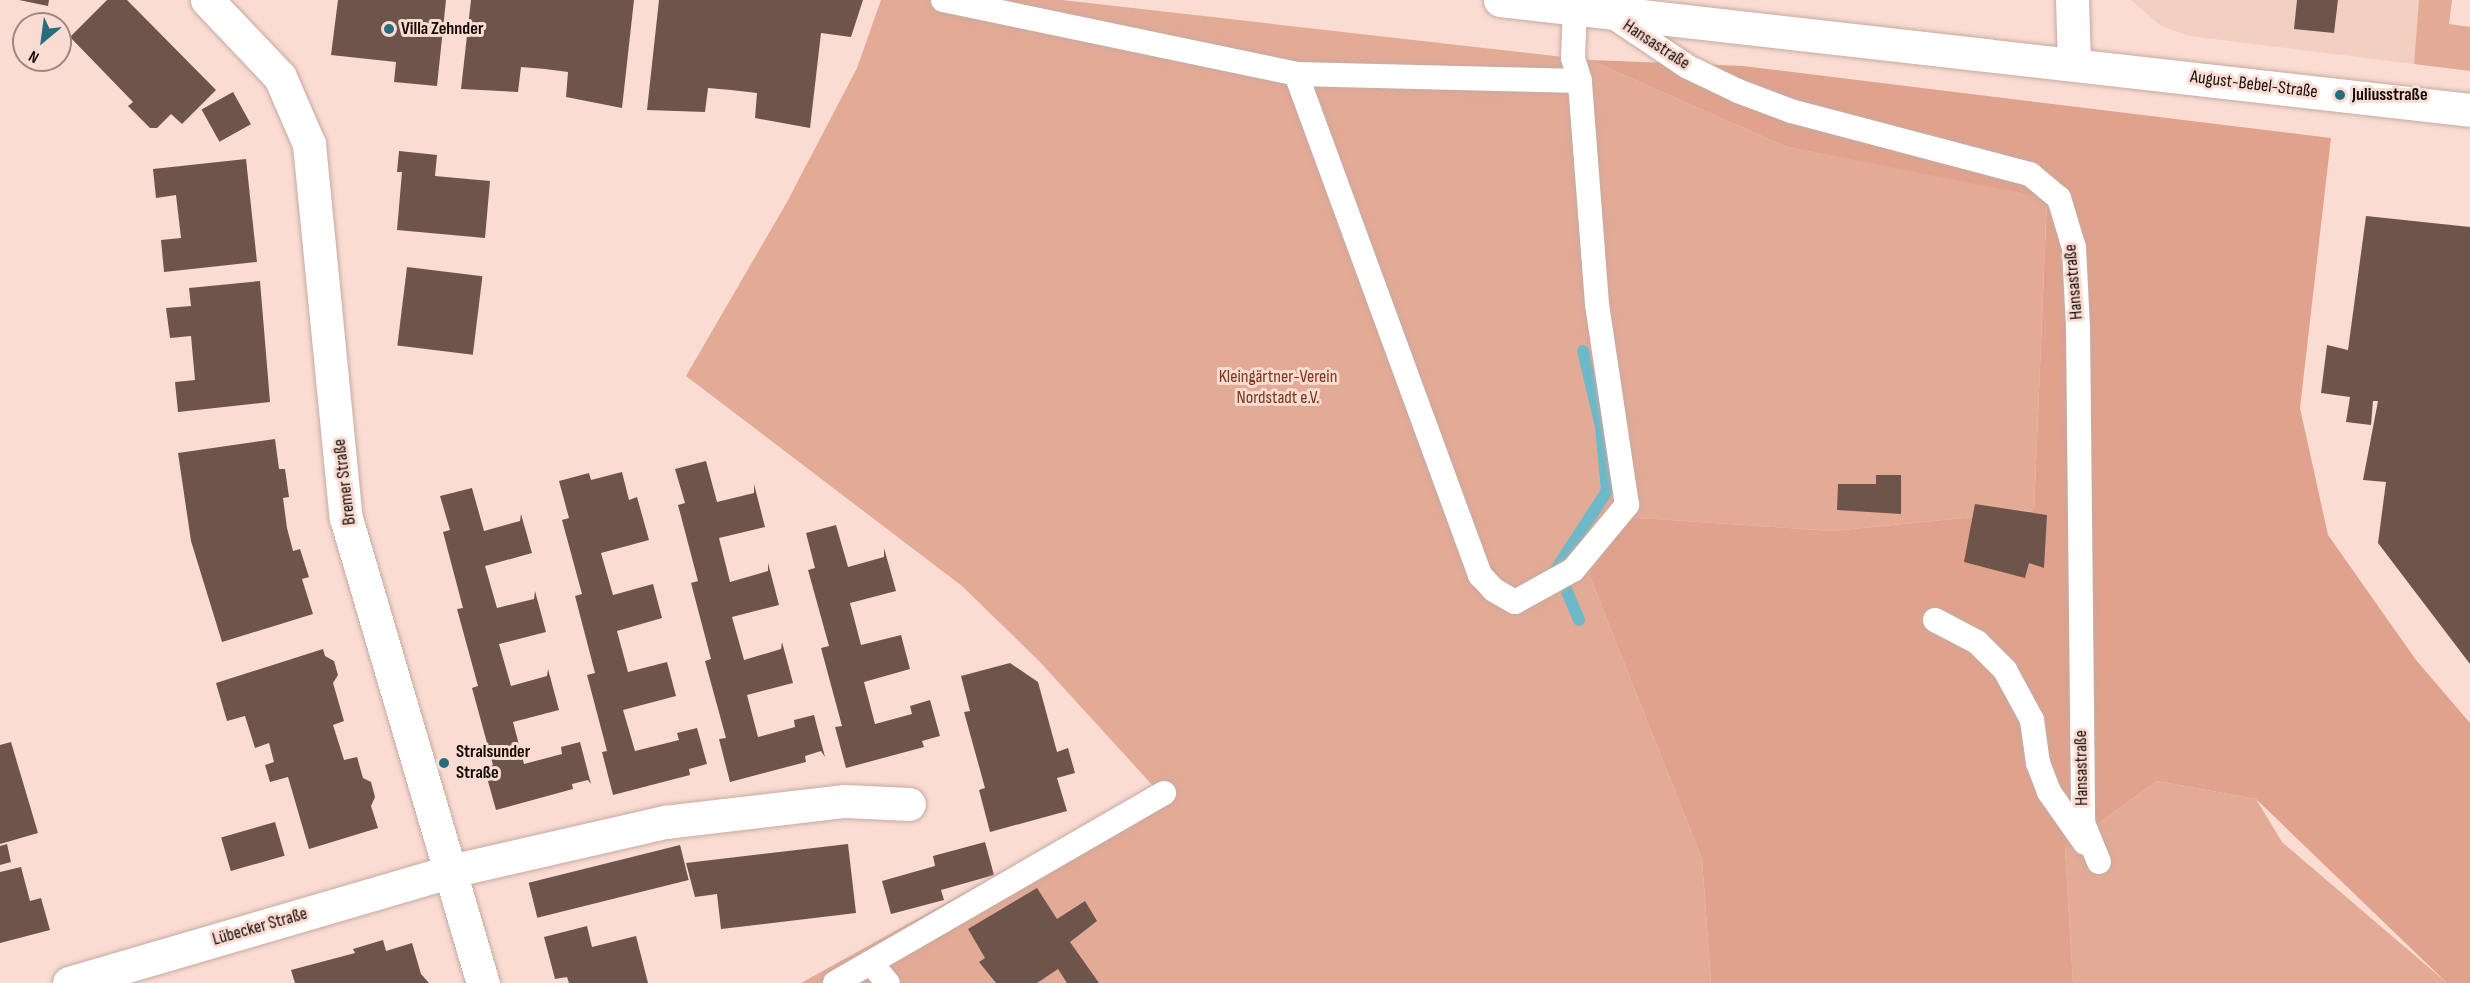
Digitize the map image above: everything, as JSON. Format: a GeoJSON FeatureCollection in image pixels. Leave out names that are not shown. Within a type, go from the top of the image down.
{"type":"FeatureCollection","features":[{"type":"Feature","properties":{"kind":"street","name":"Bremer Straße"},"geometry":{"type":"LineString","coordinates":[[207,0],[280,77],[309,144],[322,245],[346,518],[483,983]]}},
{"type":"Feature","properties":{"kind":"street","name":"Hansastraße"},"geometry":{"type":"LineString","coordinates":[[1500,0],[1595,6],[2074,64]]}},
{"type":"Feature","properties":{"kind":"street"},"geometry":{"type":"LineString","coordinates":[[2072,0],[2074,64]]}},
{"type":"Feature","properties":{"kind":"street","name":"August-Bebel-Straße"},"geometry":{"type":"LineString","coordinates":[[2074,64],[2470,110]]}},
{"type":"Feature","properties":{"kind":"street"},"geometry":{"type":"LineString","coordinates":[[451,871],[665,822],[845,801],[909,804]]}},
{"type":"Feature","properties":{"kind":"street","name":"Lübecker Straße"},"geometry":{"type":"LineString","coordinates":[[69,983],[451,871]]}},
{"type":"Feature","properties":{"kind":"lane"},"geometry":{"type":"LineString","coordinates":[[943,0],[1296,74],[1580,81]]}},
{"type":"Feature","properties":{"kind":"lane"},"geometry":{"type":"LineString","coordinates":[[1296,74],[1480,575],[1494,590],[1515,602],[1562,578],[1626,505],[1597,304],[1580,81],[1572,58],[1595,6]]}},
{"type":"Feature","properties":{"kind":"lane","name":"Hansastraße"},"geometry":{"type":"LineString","coordinates":[[1595,6],[1688,67],[1738,91],[1791,111],[2030,174],[2059,198],[2074,248],[2078,327],[2083,823],[2099,862],[2049,792],[2038,763],[2032,720],[2005,670],[1977,642],[1935,621]]}},
{"type":"Feature","properties":{"kind":"lane"},"geometry":{"type":"LineString","coordinates":[[835,983],[1164,793]]}},
{"type":"Feature","properties":{"kind":"lane"},"geometry":{"type":"LineString","coordinates":[[871,963],[888,983]]}},
{"type":"Feature","properties":{"kind":"shaded area"},"geometry":{"type":"Polygon","coordinates":[[[2131,0],[2419,0],[2414,64],[2189,36],[2161,26],[2131,0]]]}},
{"type":"Feature","properties":{"kind":"shaded area"},"geometry":{"type":"Polygon","coordinates":[[[1590,60],[1743,66],[2331,138],[2300,408],[2328,535],[2416,660],[2470,723],[2470,983],[2447,983],[2256,799],[2157,781],[2065,847],[2073,983],[1711,983],[1702,859],[1589,574],[1626,517],[1832,531],[2034,511],[2047,198],[1787,147],[1590,60]]]}},
{"type":"Feature","properties":{"kind":"green space","name":"Kleingärtner-Verein Nordstadt e.V."},"geometry":{"type":"Polygon","coordinates":[[[881,0],[1062,0],[1590,60],[1787,147],[2047,197],[2034,511],[1832,531],[1626,517],[1589,574],[1702,859],[1711,983],[801,983],[1155,788],[1040,662],[962,586],[686,376],[787,202],[857,68],[881,0]]]}},
{"type":"Feature","properties":{"kind":"green space"},"geometry":{"type":"Polygon","coordinates":[[[2419,0],[2452,0],[2449,24],[2470,27],[2470,71],[2414,64],[2419,0]]]}},
{"type":"Feature","properties":{"kind":"green space"},"geometry":{"type":"Polygon","coordinates":[[[2157,781],[2256,799],[2282,842],[2447,983],[2073,983],[2065,847],[2157,781]]]}},
{"type":"Feature","properties":{"kind":"building"},"geometry":{"type":"Polygon","coordinates":[[[19,0],[49,0],[48,6],[19,0]]]}},
{"type":"Feature","properties":{"kind":"building"},"geometry":{"type":"Polygon","coordinates":[[[107,0],[127,0],[216,90],[182,124],[171,114],[157,128],[150,128],[128,106],[133,102],[72,39],[72,35],[107,0]]]}},
{"type":"Feature","properties":{"kind":"building","name":"Villa Zehnder"},"geometry":{"type":"Polygon","coordinates":[[[338,0],[446,0],[437,86],[394,82],[396,62],[331,55],[338,0]]]}},
{"type":"Feature","properties":{"kind":"building"},"geometry":{"type":"Polygon","coordinates":[[[471,0],[634,0],[622,108],[566,97],[568,72],[545,69],[521,67],[518,92],[461,89],[471,0]]]}},
{"type":"Feature","properties":{"kind":"building"},"geometry":{"type":"Polygon","coordinates":[[[659,0],[863,0],[851,37],[821,33],[810,128],[755,118],[757,93],[731,90],[708,88],[705,112],[647,110],[659,0]]]}},
{"type":"Feature","properties":{"kind":"building"},"geometry":{"type":"Polygon","coordinates":[[[2297,0],[2338,0],[2334,33],[2294,29],[2297,0]]]}},
{"type":"Feature","properties":{"kind":"building"},"geometry":{"type":"Polygon","coordinates":[[[233,92],[251,124],[219,142],[202,109],[233,92]]]}},
{"type":"Feature","properties":{"kind":"building"},"geometry":{"type":"Polygon","coordinates":[[[399,151],[437,155],[435,176],[490,181],[485,238],[397,230],[402,172],[397,172],[399,151]]]}},
{"type":"Feature","properties":{"kind":"building"},"geometry":{"type":"Polygon","coordinates":[[[246,159],[257,262],[164,272],[161,240],[181,238],[176,195],[156,198],[153,169],[246,159]]]}},
{"type":"Feature","properties":{"kind":"building"},"geometry":{"type":"Polygon","coordinates":[[[2366,216],[2470,227],[2470,664],[2378,543],[2386,482],[2363,480],[2378,401],[2373,401],[2371,425],[2346,422],[2350,397],[2321,393],[2327,345],[2348,350],[2366,216]]]}},
{"type":"Feature","properties":{"kind":"building"},"geometry":{"type":"Polygon","coordinates":[[[407,267],[482,276],[473,355],[397,345],[407,267]]]}},
{"type":"Feature","properties":{"kind":"building"},"geometry":{"type":"Polygon","coordinates":[[[260,281],[270,402],[178,412],[175,382],[195,380],[191,336],[170,338],[166,308],[191,306],[189,288],[260,281]]]}},
{"type":"Feature","properties":{"kind":"building"},"geometry":{"type":"Polygon","coordinates":[[[275,439],[279,469],[285,469],[289,497],[283,498],[287,528],[293,551],[300,549],[309,577],[302,579],[313,614],[222,642],[191,541],[178,453],[275,439]]]}},
{"type":"Feature","properties":{"kind":"building"},"geometry":{"type":"Polygon","coordinates":[[[706,461],[717,502],[754,493],[754,484],[765,527],[719,538],[730,582],[768,571],[768,563],[779,605],[732,617],[744,660],[781,649],[782,642],[793,683],[747,695],[758,737],[795,727],[794,720],[814,715],[825,757],[821,751],[805,756],[806,762],[730,782],[719,739],[726,738],[705,661],[711,659],[691,583],[698,581],[678,505],[685,503],[675,469],[706,461]]]}},
{"type":"Feature","properties":{"kind":"building"},"geometry":{"type":"Polygon","coordinates":[[[622,472],[629,500],[637,497],[649,540],[601,553],[613,595],[653,584],[662,618],[617,631],[628,672],[667,662],[676,696],[623,710],[635,751],[679,740],[677,733],[697,728],[707,764],[689,769],[690,775],[613,795],[602,752],[607,751],[587,675],[595,673],[575,596],[582,594],[562,520],[569,518],[559,481],[589,473],[591,480],[622,472]]]}},
{"type":"Feature","properties":{"kind":"building"},"geometry":{"type":"Polygon","coordinates":[[[1876,475],[1901,475],[1901,514],[1837,510],[1838,484],[1876,484],[1876,475]]]}},
{"type":"Feature","properties":{"kind":"building"},"geometry":{"type":"Polygon","coordinates":[[[472,488],[484,531],[520,521],[521,514],[532,553],[485,566],[497,608],[534,599],[535,591],[546,632],[499,644],[511,686],[547,676],[548,669],[559,710],[513,722],[524,764],[562,754],[561,747],[580,742],[591,784],[588,780],[572,784],[573,789],[496,810],[484,767],[493,765],[472,688],[478,686],[457,609],[463,608],[443,532],[450,530],[440,496],[472,488]]]}},
{"type":"Feature","properties":{"kind":"building"},"geometry":{"type":"Polygon","coordinates":[[[1975,504],[2047,515],[2044,568],[2029,563],[2025,578],[1964,562],[1975,504]]]}},
{"type":"Feature","properties":{"kind":"building"},"geometry":{"type":"Polygon","coordinates":[[[836,525],[848,567],[884,557],[884,548],[896,591],[850,603],[861,645],[901,635],[910,669],[864,682],[875,724],[912,714],[910,706],[930,700],[940,736],[922,741],[924,747],[846,768],[835,727],[842,726],[821,648],[829,646],[808,570],[815,568],[806,533],[836,525]]]}},
{"type":"Feature","properties":{"kind":"building"},"geometry":{"type":"Polygon","coordinates":[[[323,649],[325,656],[334,661],[338,675],[333,683],[344,721],[333,725],[344,760],[357,757],[363,778],[371,782],[375,797],[371,806],[378,828],[309,849],[288,777],[270,782],[265,765],[274,762],[269,743],[255,748],[245,716],[227,721],[216,683],[323,649]]]}},
{"type":"Feature","properties":{"kind":"building"},"geometry":{"type":"Polygon","coordinates":[[[1010,663],[1038,682],[1057,752],[1068,748],[1075,773],[1057,778],[1067,811],[990,832],[979,790],[985,788],[964,712],[970,711],[961,676],[1010,663]]]}},
{"type":"Feature","properties":{"kind":"building"},"geometry":{"type":"Polygon","coordinates":[[[11,742],[38,833],[0,844],[0,745],[11,742]]]}},
{"type":"Feature","properties":{"kind":"building"},"geometry":{"type":"Polygon","coordinates":[[[275,822],[285,856],[231,871],[221,837],[275,822]]]}},
{"type":"Feature","properties":{"kind":"building"},"geometry":{"type":"Polygon","coordinates":[[[985,842],[994,875],[941,890],[944,900],[891,914],[882,881],[935,866],[933,856],[985,842]]]}},
{"type":"Feature","properties":{"kind":"building"},"geometry":{"type":"Polygon","coordinates":[[[7,844],[11,862],[0,865],[0,846],[7,844]]]}},
{"type":"Feature","properties":{"kind":"building"},"geometry":{"type":"Polygon","coordinates":[[[848,844],[856,913],[721,929],[717,894],[695,897],[686,863],[848,844]]]}},
{"type":"Feature","properties":{"kind":"building"},"geometry":{"type":"Polygon","coordinates":[[[680,845],[689,880],[537,918],[529,883],[680,845]]]}},
{"type":"Feature","properties":{"kind":"building"},"geometry":{"type":"Polygon","coordinates":[[[21,867],[30,901],[41,898],[50,930],[0,943],[0,872],[21,867]]]}},
{"type":"Feature","properties":{"kind":"building"},"geometry":{"type":"Polygon","coordinates":[[[1037,888],[1057,919],[1085,901],[1097,921],[1070,942],[1099,983],[1067,983],[1058,969],[1037,983],[996,983],[979,962],[985,958],[968,929],[1037,888]]]}},
{"type":"Feature","properties":{"kind":"building"},"geometry":{"type":"Polygon","coordinates":[[[587,926],[592,947],[636,936],[648,983],[569,983],[567,977],[555,979],[544,937],[587,926]]]}},
{"type":"Feature","properties":{"kind":"building"},"geometry":{"type":"Polygon","coordinates":[[[383,940],[386,951],[412,943],[421,974],[429,983],[295,983],[291,970],[355,953],[353,949],[383,940]]]}},
{"type":"Feature","properties":{"kind":"waterway"},"geometry":{"type":"LineString","coordinates":[[1579,620],[1557,568],[1607,491],[1601,426],[1583,351]]}},
{"type":"Feature","properties":{"kind":"place","name":"Villa Zehnder"},"geometry":{"type":"Point","coordinates":[389,29]}},
{"type":"Feature","properties":{"kind":"place","name":"Juliusstraße"},"geometry":{"type":"Point","coordinates":[2340,95]}},
{"type":"Feature","properties":{"kind":"place","name":"Stralsunder Straße"},"geometry":{"type":"Point","coordinates":[444,763]}}]}
